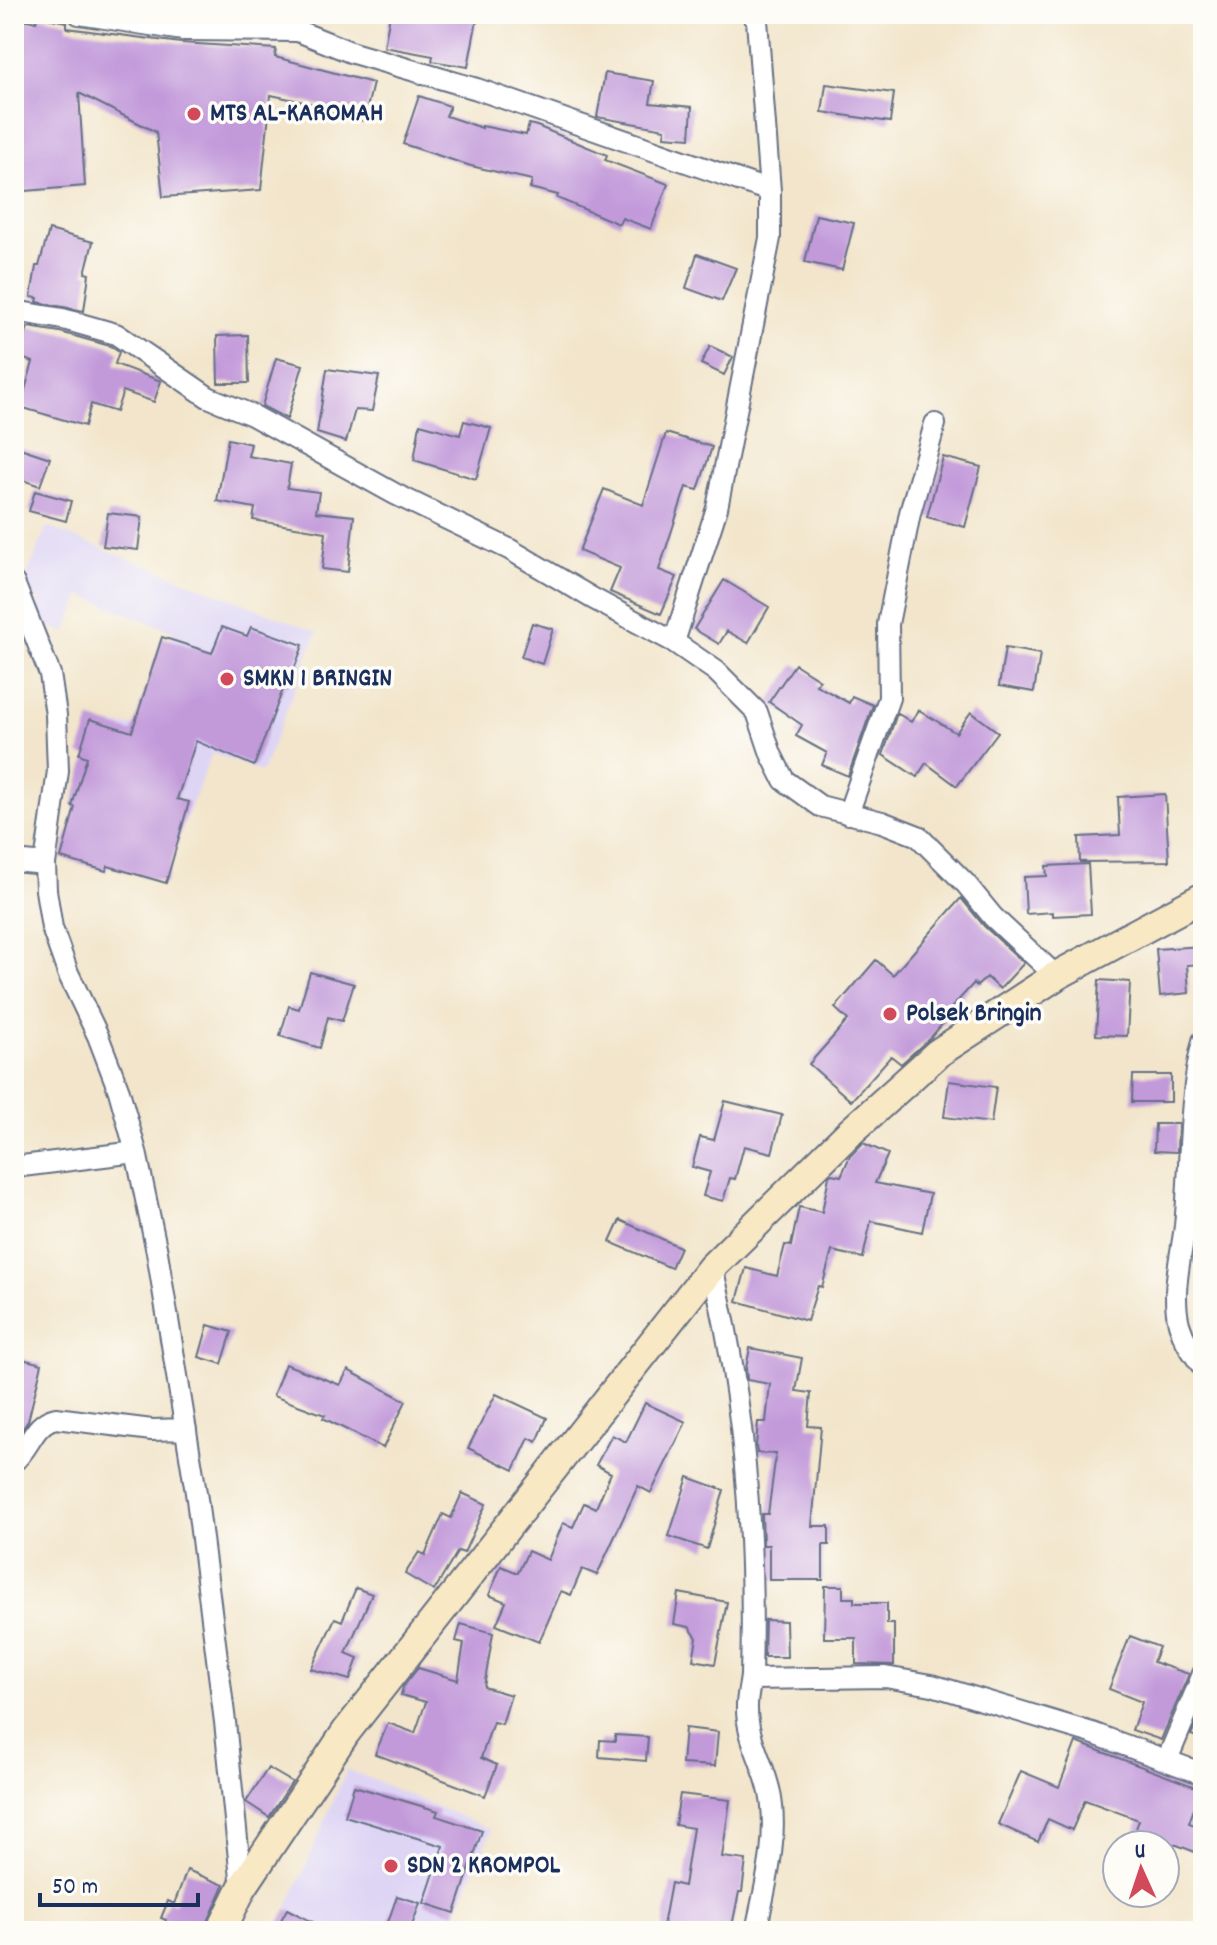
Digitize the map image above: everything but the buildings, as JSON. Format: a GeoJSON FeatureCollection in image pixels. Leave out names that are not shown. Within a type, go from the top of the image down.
{"type":"FeatureCollection","features":[{"type":"Feature","properties":{"kind":"street"},"geometry":{"type":"LineString","coordinates":[[79,14],[183,30],[298,31],[353,53],[491,93],[770,191]]}},
{"type":"Feature","properties":{"kind":"street"},"geometry":{"type":"LineString","coordinates":[[674,642],[697,577],[723,478],[770,238],[770,191],[757,20],[752,14]]}},
{"type":"Feature","properties":{"kind":"street"},"geometry":{"type":"LineString","coordinates":[[14,311],[63,319],[116,334],[208,397],[252,415],[395,494],[509,549],[674,642],[716,671],[757,712],[771,754],[784,780],[820,806],[882,822],[918,836],[966,884],[993,917],[1056,976]]}},
{"type":"Feature","properties":{"kind":"street"},"geometry":{"type":"LineString","coordinates":[[848,814],[889,698],[888,624],[910,513],[935,424]]}},
{"type":"Feature","properties":{"kind":"street"},"geometry":{"type":"LineString","coordinates":[[14,583],[50,674],[56,715],[58,771],[45,864],[52,928],[119,1091],[136,1152],[157,1252],[186,1429],[218,1662],[242,1888]]}},
{"type":"Feature","properties":{"kind":"street"},"geometry":{"type":"LineString","coordinates":[[14,861],[45,864]]}},
{"type":"Feature","properties":{"kind":"street"},"geometry":{"type":"LineString","coordinates":[[221,1931],[242,1888],[346,1732],[712,1267],[847,1135],[938,1053],[1056,976],[1203,897]]}},
{"type":"Feature","properties":{"kind":"street"},"geometry":{"type":"LineString","coordinates":[[1203,1041],[1195,1092],[1184,1229],[1176,1277],[1179,1322],[1188,1347],[1203,1367]]}},
{"type":"Feature","properties":{"kind":"street"},"geometry":{"type":"LineString","coordinates":[[14,1167],[136,1152]]}},
{"type":"Feature","properties":{"kind":"street"},"geometry":{"type":"LineString","coordinates":[[712,1267],[732,1363],[744,1450],[750,1531],[749,1729],[767,1781],[773,1810],[772,1839],[756,1931]]}},
{"type":"Feature","properties":{"kind":"street"},"geometry":{"type":"LineString","coordinates":[[14,1461],[25,1452],[37,1428],[46,1420],[56,1418],[152,1430],[186,1429]]}},
{"type":"Feature","properties":{"kind":"street"},"geometry":{"type":"LineString","coordinates":[[1167,1760],[1203,1674]]}},
{"type":"Feature","properties":{"kind":"street"},"geometry":{"type":"LineString","coordinates":[[751,1679],[885,1677],[932,1685],[1092,1733],[1203,1774]]}},
{"type":"Feature","properties":{"kind":"shaded area","name":"SMKN 1 BRINGIN"},"geometry":{"type":"Polygon","coordinates":[[[47,527],[317,632],[262,772],[212,753],[167,868],[96,725],[137,726],[174,632],[81,595],[66,633],[32,620],[40,600],[20,592],[47,527]]]}},
{"type":"Feature","properties":{"kind":"shaded area","name":"SDN 2 KROMPOL"},"geometry":{"type":"Polygon","coordinates":[[[347,1769],[492,1830],[448,1931],[278,1931],[347,1769]]]}},
{"type":"Feature","properties":{"kind":"place","name":"MTS AL-KAROMAH"},"geometry":{"type":"Point","coordinates":[194,114]}},
{"type":"Feature","properties":{"kind":"place","name":"SMKN 1 BRINGIN"},"geometry":{"type":"Point","coordinates":[227,679]}},
{"type":"Feature","properties":{"kind":"place","name":"Polsek Bringin"},"geometry":{"type":"Point","coordinates":[890,1014]}},
{"type":"Feature","properties":{"kind":"place","name":"SDN 2 KROMPOL"},"geometry":{"type":"Point","coordinates":[391,1866]}}]}
